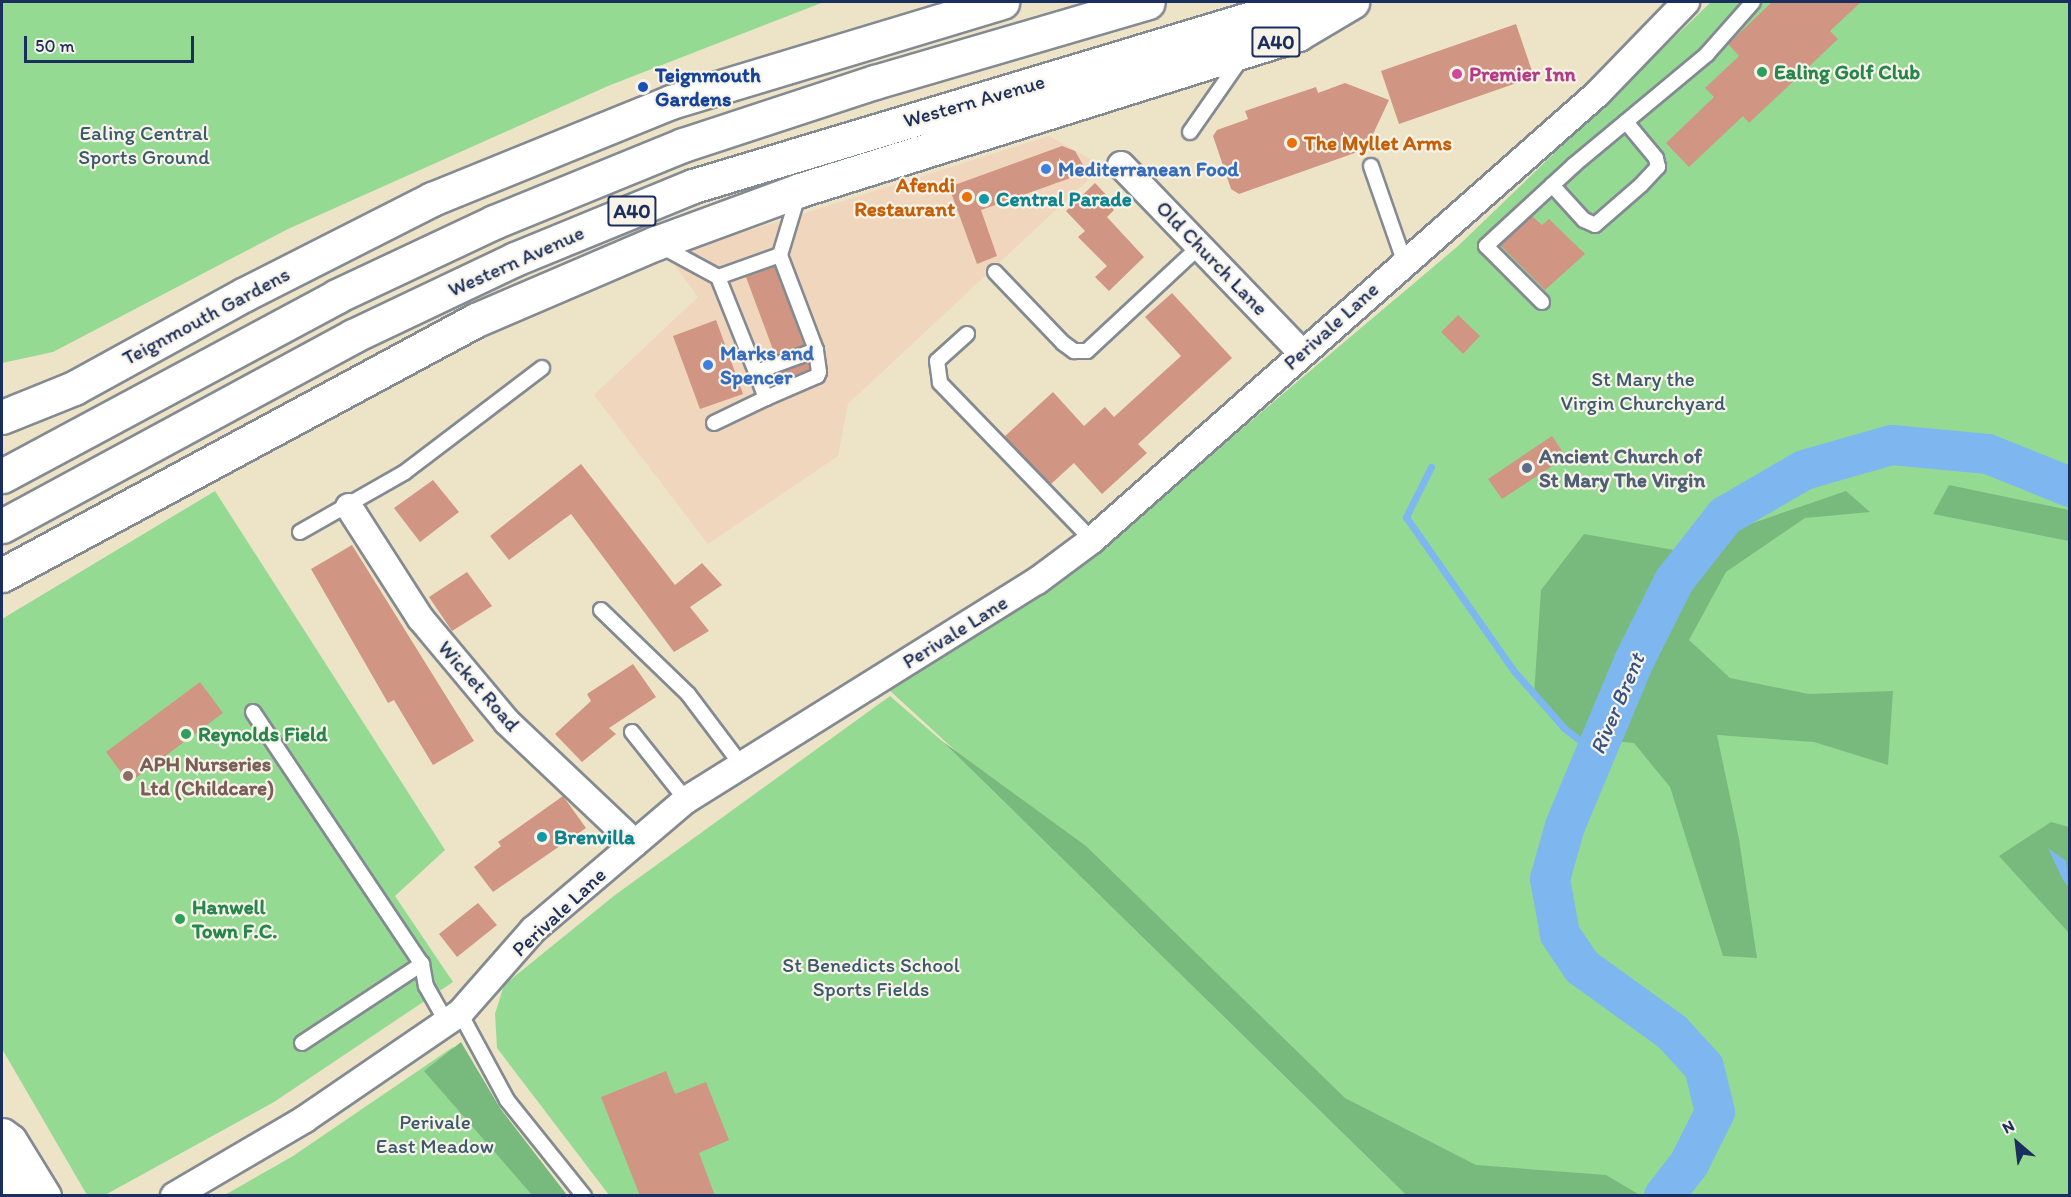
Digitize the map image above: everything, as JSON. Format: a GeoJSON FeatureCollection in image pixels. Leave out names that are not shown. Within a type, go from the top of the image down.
{"type":"FeatureCollection","features":[{"type":"Feature","properties":{"kind":"main road","name":"Teignmouth Gardens"},"geometry":{"type":"LineString","coordinates":[[7,413],[74,388],[245,294],[432,199],[671,102],[1002,2]]}},
{"type":"Feature","properties":{"kind":"main road","name":"Western Avenue"},"geometry":{"type":"LineString","coordinates":[[2,476],[337,296],[505,217],[683,145],[875,82],[1148,2]]}},
{"type":"Feature","properties":{"kind":"main road","name":"Western Avenue"},"geometry":{"type":"LineString","coordinates":[[2,526],[353,336],[515,259],[683,190],[1305,2]]}},
{"type":"Feature","properties":{"kind":"main road","name":"A40"},"geometry":{"type":"LineString","coordinates":[[2,575],[466,325],[656,243],[800,190],[1298,34],[1352,2]]}},
{"type":"Feature","properties":{"kind":"main road"},"geometry":{"type":"LineString","coordinates":[[2,1136],[10,1141],[44,1196]]}},
{"type":"Feature","properties":{"kind":"main road"},"geometry":{"type":"LineString","coordinates":[[2,1170],[15,1196]]}},
{"type":"Feature","properties":{"kind":"street","name":"Perivale Lane"},"geometry":{"type":"LineString","coordinates":[[174,1196],[305,1119],[454,1018],[534,930],[686,800],[740,763],[944,639],[1092,540],[1404,261],[1597,94],[1686,2]]}},
{"type":"Feature","properties":{"kind":"street","name":"Old Church Lane"},"geometry":{"type":"LineString","coordinates":[[1122,165],[1301,352]]}},
{"type":"Feature","properties":{"kind":"street","name":"Wicket Road"},"geometry":{"type":"LineString","coordinates":[[350,507],[421,618],[507,723],[635,843]]}},
{"type":"Feature","properties":{"kind":"lane"},"geometry":{"type":"LineString","coordinates":[[1542,302],[1486,246],[1552,185],[1707,54],[1753,2]]}},
{"type":"Feature","properties":{"kind":"lane"},"geometry":{"type":"LineString","coordinates":[[1190,132],[1246,52]]}},
{"type":"Feature","properties":{"kind":"lane"},"geometry":{"type":"LineString","coordinates":[[1552,185],[1584,220],[1595,225],[1658,167],[1656,158],[1626,122]]}},
{"type":"Feature","properties":{"kind":"lane"},"geometry":{"type":"LineString","coordinates":[[1371,166],[1404,261]]}},
{"type":"Feature","properties":{"kind":"lane"},"geometry":{"type":"LineString","coordinates":[[714,423],[817,376],[816,350],[780,255],[800,190]]}},
{"type":"Feature","properties":{"kind":"lane"},"geometry":{"type":"LineString","coordinates":[[656,243],[718,277],[766,398]]}},
{"type":"Feature","properties":{"kind":"lane"},"geometry":{"type":"LineString","coordinates":[[995,272],[1063,343],[1074,351],[1087,351],[1200,246]]}},
{"type":"Feature","properties":{"kind":"lane"},"geometry":{"type":"LineString","coordinates":[[718,277],[780,255]]}},
{"type":"Feature","properties":{"kind":"lane"},"geometry":{"type":"LineString","coordinates":[[967,334],[937,361],[940,383],[1092,540]]}},
{"type":"Feature","properties":{"kind":"lane"},"geometry":{"type":"LineString","coordinates":[[756,372],[816,350]]}},
{"type":"Feature","properties":{"kind":"lane"},"geometry":{"type":"LineString","coordinates":[[300,532],[350,507],[405,472],[542,368]]}},
{"type":"Feature","properties":{"kind":"lane"},"geometry":{"type":"LineString","coordinates":[[601,610],[688,694],[740,763]]}},
{"type":"Feature","properties":{"kind":"lane"},"geometry":{"type":"LineString","coordinates":[[252,712],[422,964],[426,986],[454,1018],[507,1100],[584,1196]]}},
{"type":"Feature","properties":{"kind":"lane"},"geometry":{"type":"LineString","coordinates":[[632,732],[686,800]]}},
{"type":"Feature","properties":{"kind":"lane"},"geometry":{"type":"LineString","coordinates":[[302,1043],[422,964]]}},
{"type":"Feature","properties":{"kind":"shaded area"},"geometry":{"type":"Polygon","coordinates":[[[1049,136],[1103,166],[848,404],[838,456],[708,544],[594,395],[698,297],[668,256],[1049,136]]]}},
{"type":"Feature","properties":{"kind":"green space","name":"Ealing Central Sports Ground"},"geometry":{"type":"Polygon","coordinates":[[[2,2],[824,2],[608,86],[288,229],[53,352],[2,363],[2,2]]]}},
{"type":"Feature","properties":{"kind":"green space","name":"St Mary the Virgin Churchyard"},"geometry":{"type":"Polygon","coordinates":[[[1711,2],[2069,2],[2069,1195],[1439,1195],[887,688],[1168,491],[1458,246],[1711,2]]]}},
{"type":"Feature","properties":{"kind":"green space"},"geometry":{"type":"Polygon","coordinates":[[[1949,485],[2069,510],[2069,541],[1933,514],[1949,485]]]}},
{"type":"Feature","properties":{"kind":"green space","name":"Reynolds Field"},"geometry":{"type":"Polygon","coordinates":[[[215,491],[445,850],[395,896],[453,982],[274,1102],[105,1195],[87,1195],[2,1049],[2,619],[215,491]]]}},
{"type":"Feature","properties":{"kind":"green space"},"geometry":{"type":"Polygon","coordinates":[[[1846,491],[1870,512],[1805,518],[1726,572],[1689,640],[1730,678],[1809,694],[1893,691],[1888,765],[1814,742],[1717,735],[1739,839],[1757,958],[1723,956],[1670,787],[1634,743],[1571,737],[1534,695],[1541,590],[1584,534],[1674,550],[1846,491]]]}},
{"type":"Feature","properties":{"kind":"green space","name":"St Benedicts School Sports Fields"},"geometry":{"type":"Polygon","coordinates":[[[890,696],[942,741],[1406,1195],[609,1195],[497,1048],[495,1014],[504,985],[615,895],[890,696]]]}},
{"type":"Feature","properties":{"kind":"green space"},"geometry":{"type":"Polygon","coordinates":[[[942,741],[1086,846],[1345,1098],[1476,1165],[1606,1175],[1640,1195],[1406,1195],[942,741]]]}},
{"type":"Feature","properties":{"kind":"green space"},"geometry":{"type":"Polygon","coordinates":[[[2051,822],[2069,827],[2069,933],[1999,856],[2051,822]]]}},
{"type":"Feature","properties":{"kind":"green space"},"geometry":{"type":"Polygon","coordinates":[[[461,1042],[500,1108],[567,1195],[532,1195],[424,1071],[461,1042]]]}},
{"type":"Feature","properties":{"kind":"green space","name":"Perivale East Meadow"},"geometry":{"type":"Polygon","coordinates":[[[453,1047],[492,1108],[561,1196],[223,1196],[293,1156],[453,1047]]]}},
{"type":"Feature","properties":{"kind":"water"},"geometry":{"type":"Polygon","coordinates":[[[2048,848],[2066,861],[2069,887],[2063,880],[2048,848]]]}},
{"type":"Feature","properties":{"kind":"building","name":"Ealing Golf Club"},"geometry":{"type":"Polygon","coordinates":[[[1772,2],[1861,2],[1830,31],[1838,39],[1749,123],[1743,116],[1689,167],[1666,143],[1714,97],[1705,88],[1739,56],[1728,44],[1772,2]]]}},
{"type":"Feature","properties":{"kind":"building","name":"Premier Inn"},"geometry":{"type":"Polygon","coordinates":[[[1516,24],[1534,77],[1399,124],[1381,71],[1516,24]]]}},
{"type":"Feature","properties":{"kind":"building","name":"The Myllet Arms"},"geometry":{"type":"Polygon","coordinates":[[[1345,83],[1389,100],[1366,149],[1239,194],[1231,189],[1213,136],[1217,130],[1248,119],[1245,111],[1316,87],[1318,93],[1345,83]]]}},
{"type":"Feature","properties":{"kind":"building","name":"Central Parade"},"geometry":{"type":"Polygon","coordinates":[[[1062,146],[1075,151],[1087,172],[981,210],[997,256],[977,264],[949,187],[1062,146]]]}},
{"type":"Feature","properties":{"kind":"building"},"geometry":{"type":"Polygon","coordinates":[[[1095,183],[1111,200],[1108,203],[1114,210],[1107,217],[1144,257],[1109,291],[1095,277],[1107,266],[1078,237],[1085,231],[1066,211],[1095,183]]]}},
{"type":"Feature","properties":{"kind":"building"},"geometry":{"type":"Polygon","coordinates":[[[1532,216],[1542,225],[1549,219],[1585,254],[1545,290],[1500,245],[1532,216]]]}},
{"type":"Feature","properties":{"kind":"building"},"geometry":{"type":"Polygon","coordinates":[[[775,266],[804,345],[775,355],[746,277],[775,266]]]}},
{"type":"Feature","properties":{"kind":"building"},"geometry":{"type":"Polygon","coordinates":[[[1172,293],[1232,358],[1138,444],[1147,453],[1102,494],[1074,463],[1051,484],[1004,437],[1053,392],[1084,426],[1105,407],[1114,417],[1181,356],[1145,317],[1172,293]]]}},
{"type":"Feature","properties":{"kind":"building"},"geometry":{"type":"Polygon","coordinates":[[[1458,315],[1480,336],[1463,354],[1441,332],[1458,315]]]}},
{"type":"Feature","properties":{"kind":"building","name":"Marks and Spencer"},"geometry":{"type":"Polygon","coordinates":[[[716,320],[743,394],[700,409],[673,336],[716,320]]]}},
{"type":"Feature","properties":{"kind":"building"},"geometry":{"type":"Polygon","coordinates":[[[809,362],[810,369],[784,380],[781,372],[809,362]]]}},
{"type":"Feature","properties":{"kind":"building","name":"Ancient Church of St Mary The Virgin"},"geometry":{"type":"Polygon","coordinates":[[[1552,436],[1566,457],[1502,499],[1488,479],[1552,436]]]}},
{"type":"Feature","properties":{"kind":"building"},"geometry":{"type":"Polygon","coordinates":[[[581,464],[675,585],[702,563],[722,585],[690,607],[709,631],[674,652],[571,514],[509,560],[490,536],[581,464]]]}},
{"type":"Feature","properties":{"kind":"building"},"geometry":{"type":"Polygon","coordinates":[[[433,480],[459,512],[420,542],[394,508],[433,480]]]}},
{"type":"Feature","properties":{"kind":"building"},"geometry":{"type":"Polygon","coordinates":[[[352,545],[474,741],[433,765],[394,700],[388,703],[311,569],[352,545]]]}},
{"type":"Feature","properties":{"kind":"building"},"geometry":{"type":"Polygon","coordinates":[[[467,572],[492,606],[452,631],[429,597],[467,572]]]}},
{"type":"Feature","properties":{"kind":"building"},"geometry":{"type":"Polygon","coordinates":[[[633,664],[656,697],[609,728],[616,734],[582,762],[555,734],[591,701],[587,694],[633,664]]]}},
{"type":"Feature","properties":{"kind":"building"},"geometry":{"type":"Polygon","coordinates":[[[200,682],[223,713],[129,783],[106,752],[200,682]]]}},
{"type":"Feature","properties":{"kind":"building","name":"Brenvilla"},"geometry":{"type":"Polygon","coordinates":[[[563,796],[586,828],[493,892],[474,867],[501,846],[498,842],[563,796]]]}},
{"type":"Feature","properties":{"kind":"building"},"geometry":{"type":"Polygon","coordinates":[[[478,903],[497,925],[457,957],[439,934],[478,903]]]}},
{"type":"Feature","properties":{"kind":"building"},"geometry":{"type":"Polygon","coordinates":[[[666,1071],[675,1094],[706,1082],[729,1140],[699,1153],[715,1196],[640,1196],[601,1097],[666,1071]]]}},
{"type":"Feature","properties":{"kind":"waterway","name":"River Brent"},"geometry":{"type":"LineString","coordinates":[[1664,1196],[1689,1164],[1715,1112],[1704,1067],[1672,1032],[1582,967],[1560,934],[1550,879],[1565,826],[1634,661],[1674,581],[1725,516],[1804,470],[1892,445],[1988,454],[2070,487]]}},
{"type":"Feature","properties":{"kind":"waterway"},"geometry":{"type":"LineString","coordinates":[[1431,467],[1406,517],[1514,671],[1564,728],[1596,753]]}},
{"type":"Feature","properties":{"kind":"place","name":"Ealing Golf Club"},"geometry":{"type":"Point","coordinates":[1762,72]}},
{"type":"Feature","properties":{"kind":"place","name":"Premier Inn"},"geometry":{"type":"Point","coordinates":[1457,74]}},
{"type":"Feature","properties":{"kind":"place","name":"Teignmouth Gardens"},"geometry":{"type":"Point","coordinates":[643,87]}},
{"type":"Feature","properties":{"kind":"place","name":"The Myllet Arms"},"geometry":{"type":"Point","coordinates":[1292,143]}},
{"type":"Feature","properties":{"kind":"place","name":"Mediterranean Food"},"geometry":{"type":"Point","coordinates":[1046,169]}},
{"type":"Feature","properties":{"kind":"place","name":"Afendi Restaurant"},"geometry":{"type":"Point","coordinates":[967,197]}},
{"type":"Feature","properties":{"kind":"place","name":"Central Parade"},"geometry":{"type":"Point","coordinates":[984,199]}},
{"type":"Feature","properties":{"kind":"place","name":"Marks and Spencer"},"geometry":{"type":"Point","coordinates":[708,365]}},
{"type":"Feature","properties":{"kind":"place","name":"Ancient Church of St Mary The Virgin"},"geometry":{"type":"Point","coordinates":[1527,468]}},
{"type":"Feature","properties":{"kind":"place","name":"Reynolds Field"},"geometry":{"type":"Point","coordinates":[186,734]}},
{"type":"Feature","properties":{"kind":"place","name":"APH Nurseries Ltd (Childcare)"},"geometry":{"type":"Point","coordinates":[128,776]}},
{"type":"Feature","properties":{"kind":"place","name":"Brenvilla"},"geometry":{"type":"Point","coordinates":[542,837]}},
{"type":"Feature","properties":{"kind":"place","name":"Hanwell Town F.C."},"geometry":{"type":"Point","coordinates":[180,919]}}]}
